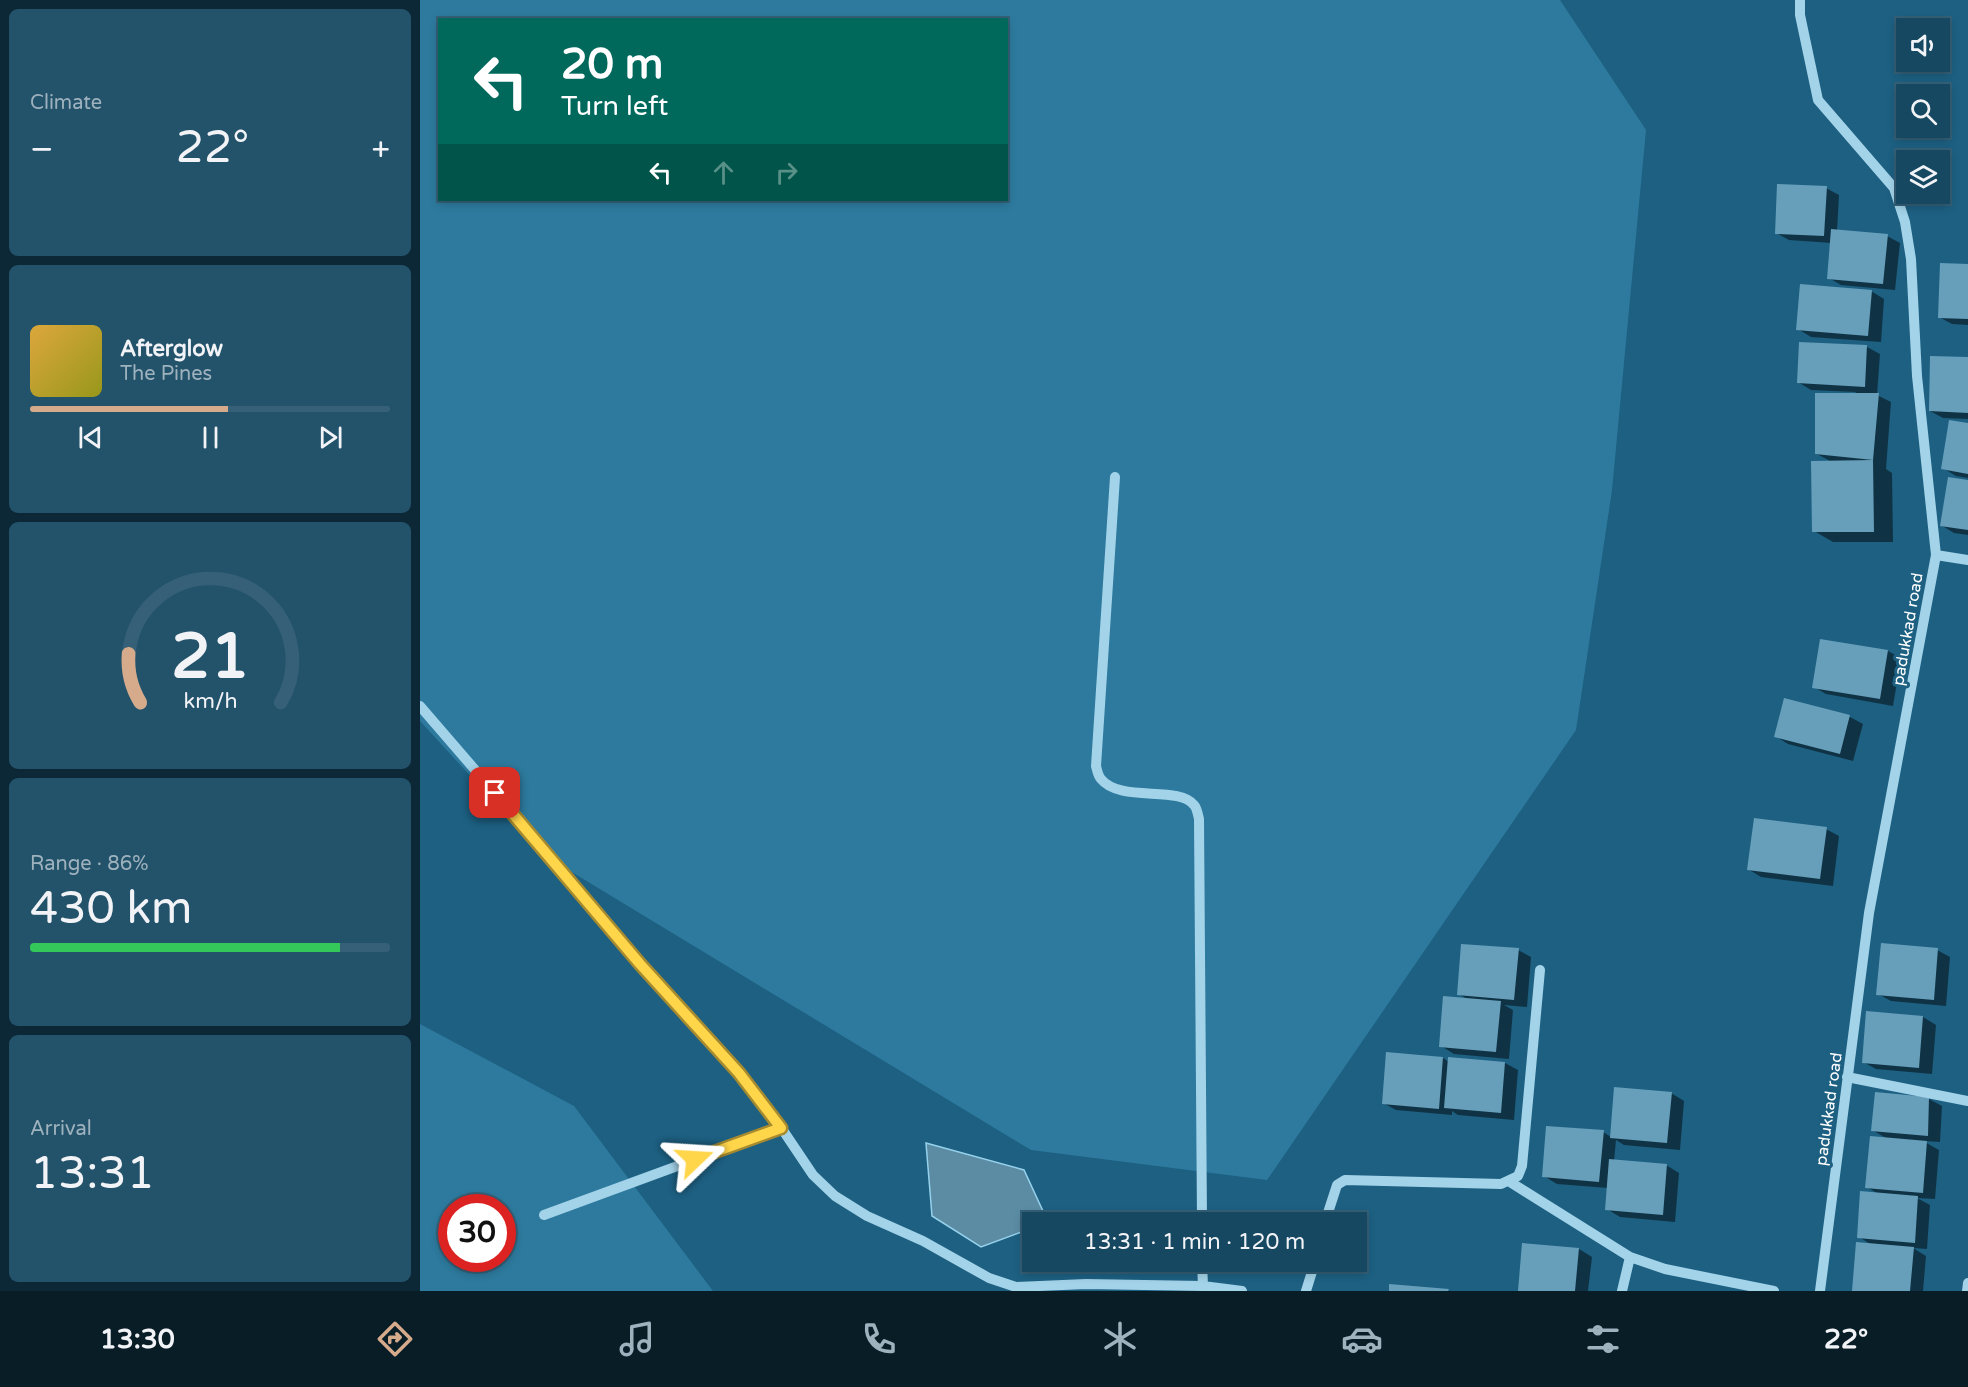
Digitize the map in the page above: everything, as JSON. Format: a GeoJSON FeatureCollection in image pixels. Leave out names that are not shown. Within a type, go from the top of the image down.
{"type":"FeatureCollection","features":[{"type":"Feature","properties":{"kind":"street","name":"padukkad road"},"geometry":{"type":"LineString","coordinates":[[1800,0],[1800,15],[1818,100],[1894,188],[1905,222],[1911,259],[1917,376],[1936,555],[1869,913],[1820,1291]]}},
{"type":"Feature","properties":{"kind":"street"},"geometry":{"type":"LineString","coordinates":[[1115,477],[1096,766],[1100,778],[1121,791],[1184,798],[1194,806],[1199,819],[1202,1212]]}},
{"type":"Feature","properties":{"kind":"street"},"geometry":{"type":"LineString","coordinates":[[1936,555],[1968,560]]}},
{"type":"Feature","properties":{"kind":"street"},"geometry":{"type":"LineString","coordinates":[[420,706],[640,964],[739,1073],[813,1175],[835,1196],[867,1216],[923,1241],[990,1278],[1016,1287],[1086,1284],[1203,1286],[1242,1291]]}},
{"type":"Feature","properties":{"kind":"street"},"geometry":{"type":"LineString","coordinates":[[1328,1212],[1337,1185],[1345,1180],[1501,1184],[1510,1182],[1518,1176],[1522,1166],[1540,970]]}},
{"type":"Feature","properties":{"kind":"street"},"geometry":{"type":"LineString","coordinates":[[1847,1077],[1968,1101]]}},
{"type":"Feature","properties":{"kind":"street"},"geometry":{"type":"LineString","coordinates":[[544,1215],[781,1128]]}},
{"type":"Feature","properties":{"kind":"street"},"geometry":{"type":"LineString","coordinates":[[1510,1182],[1630,1257],[1665,1269],[1774,1291]]}},
{"type":"Feature","properties":{"kind":"street"},"geometry":{"type":"LineString","coordinates":[[1622,1291],[1630,1257]]}},
{"type":"Feature","properties":{"kind":"street"},"geometry":{"type":"LineString","coordinates":[[1202,1272],[1203,1286]]}},
{"type":"Feature","properties":{"kind":"street"},"geometry":{"type":"LineString","coordinates":[[1306,1291],[1312,1272]]}},
{"type":"Feature","properties":{"kind":"street"},"geometry":{"type":"LineString","coordinates":[[1967,1291],[1968,1283]]}},
{"type":"Feature","properties":{"kind":"shaded area"},"geometry":{"type":"Polygon","coordinates":[[[420,0],[1560,0],[1646,130],[1612,490],[1576,730],[1267,1180],[1031,1150],[542,854],[420,721],[420,0]]]}},
{"type":"Feature","properties":{"kind":"shaded area"},"geometry":{"type":"Polygon","coordinates":[[[420,1024],[574,1106],[713,1291],[420,1291],[420,1024]]]}},
{"type":"Feature","properties":{"kind":"shaded area"},"geometry":{"type":"Polygon","coordinates":[[[926,1143],[1024,1170],[1043,1212],[1022,1212],[1022,1232],[981,1247],[932,1216],[926,1143]]]}},
{"type":"Feature","properties":{"kind":"building"},"geometry":{"type":"Polygon","coordinates":[[[1777,184],[1827,186],[1824,236],[1775,234],[1777,184]]]}},
{"type":"Feature","properties":{"kind":"building"},"geometry":{"type":"Polygon","coordinates":[[[1831,229],[1888,234],[1883,284],[1827,279],[1831,229]]]}},
{"type":"Feature","properties":{"kind":"building"},"geometry":{"type":"Polygon","coordinates":[[[1940,263],[1968,264],[1968,319],[1938,318],[1940,263]]]}},
{"type":"Feature","properties":{"kind":"building"},"geometry":{"type":"Polygon","coordinates":[[[1800,284],[1872,290],[1868,336],[1796,330],[1800,284]]]}},
{"type":"Feature","properties":{"kind":"building"},"geometry":{"type":"Polygon","coordinates":[[[1799,342],[1867,345],[1865,387],[1797,383],[1799,342]]]}},
{"type":"Feature","properties":{"kind":"building"},"geometry":{"type":"Polygon","coordinates":[[[1930,356],[1968,357],[1968,413],[1929,411],[1930,356]]]}},
{"type":"Feature","properties":{"kind":"building"},"geometry":{"type":"Polygon","coordinates":[[[1815,393],[1879,393],[1873,460],[1815,454],[1815,393]]]}},
{"type":"Feature","properties":{"kind":"building"},"geometry":{"type":"Polygon","coordinates":[[[1949,420],[1968,423],[1968,474],[1941,469],[1949,420]]]}},
{"type":"Feature","properties":{"kind":"building"},"geometry":{"type":"Polygon","coordinates":[[[1873,460],[1874,532],[1812,532],[1811,461],[1873,460]]]}},
{"type":"Feature","properties":{"kind":"building"},"geometry":{"type":"Polygon","coordinates":[[[1948,477],[1968,480],[1968,530],[1940,526],[1948,477]]]}},
{"type":"Feature","properties":{"kind":"building"},"geometry":{"type":"Polygon","coordinates":[[[1820,639],[1888,650],[1880,699],[1812,688],[1820,639]]]}},
{"type":"Feature","properties":{"kind":"building"},"geometry":{"type":"Polygon","coordinates":[[[1784,698],[1850,715],[1840,754],[1774,737],[1784,698]]]}},
{"type":"Feature","properties":{"kind":"building"},"geometry":{"type":"Polygon","coordinates":[[[1754,818],[1827,827],[1820,879],[1747,870],[1754,818]]]}},
{"type":"Feature","properties":{"kind":"building"},"geometry":{"type":"Polygon","coordinates":[[[1881,943],[1938,948],[1934,1000],[1876,995],[1881,943]]]}},
{"type":"Feature","properties":{"kind":"building"},"geometry":{"type":"Polygon","coordinates":[[[1461,944],[1519,948],[1514,1000],[1457,995],[1461,944]]]}},
{"type":"Feature","properties":{"kind":"building"},"geometry":{"type":"Polygon","coordinates":[[[1443,996],[1501,1001],[1496,1052],[1439,1047],[1443,996]]]}},
{"type":"Feature","properties":{"kind":"building"},"geometry":{"type":"Polygon","coordinates":[[[1866,1011],[1923,1016],[1919,1068],[1862,1063],[1866,1011]]]}},
{"type":"Feature","properties":{"kind":"building"},"geometry":{"type":"Polygon","coordinates":[[[1386,1052],[1443,1057],[1439,1109],[1382,1104],[1386,1052]]]}},
{"type":"Feature","properties":{"kind":"building"},"geometry":{"type":"Polygon","coordinates":[[[1448,1057],[1505,1062],[1501,1113],[1444,1108],[1448,1057]]]}},
{"type":"Feature","properties":{"kind":"building"},"geometry":{"type":"Polygon","coordinates":[[[1614,1087],[1672,1092],[1667,1143],[1610,1138],[1614,1087]]]}},
{"type":"Feature","properties":{"kind":"building"},"geometry":{"type":"Polygon","coordinates":[[[1875,1092],[1929,1097],[1928,1136],[1871,1131],[1875,1092]]]}},
{"type":"Feature","properties":{"kind":"building"},"geometry":{"type":"Polygon","coordinates":[[[1546,1126],[1604,1130],[1599,1182],[1542,1177],[1546,1126]]]}},
{"type":"Feature","properties":{"kind":"building"},"geometry":{"type":"Polygon","coordinates":[[[1870,1136],[1927,1141],[1923,1193],[1865,1188],[1870,1136]]]}},
{"type":"Feature","properties":{"kind":"building"},"geometry":{"type":"Polygon","coordinates":[[[1609,1159],[1667,1164],[1663,1215],[1605,1210],[1609,1159]]]}},
{"type":"Feature","properties":{"kind":"building"},"geometry":{"type":"Polygon","coordinates":[[[1860,1191],[1918,1196],[1915,1243],[1857,1238],[1860,1191]]]}},
{"type":"Feature","properties":{"kind":"building"},"geometry":{"type":"Polygon","coordinates":[[[1856,1242],[1914,1247],[1910,1291],[1852,1291],[1856,1242]]]}},
{"type":"Feature","properties":{"kind":"building"},"geometry":{"type":"Polygon","coordinates":[[[1522,1243],[1579,1248],[1575,1291],[1518,1291],[1522,1243]]]}},
{"type":"Feature","properties":{"kind":"building"},"geometry":{"type":"Polygon","coordinates":[[[1389,1284],[1449,1289],[1448,1291],[1389,1291],[1389,1284]]]}},
{"type":"Feature","properties":{"kind":"route"},"geometry":{"type":"LineString","coordinates":[[495,793],[640,964],[739,1073],[768,1108],[781,1128],[695,1159]]}}]}
